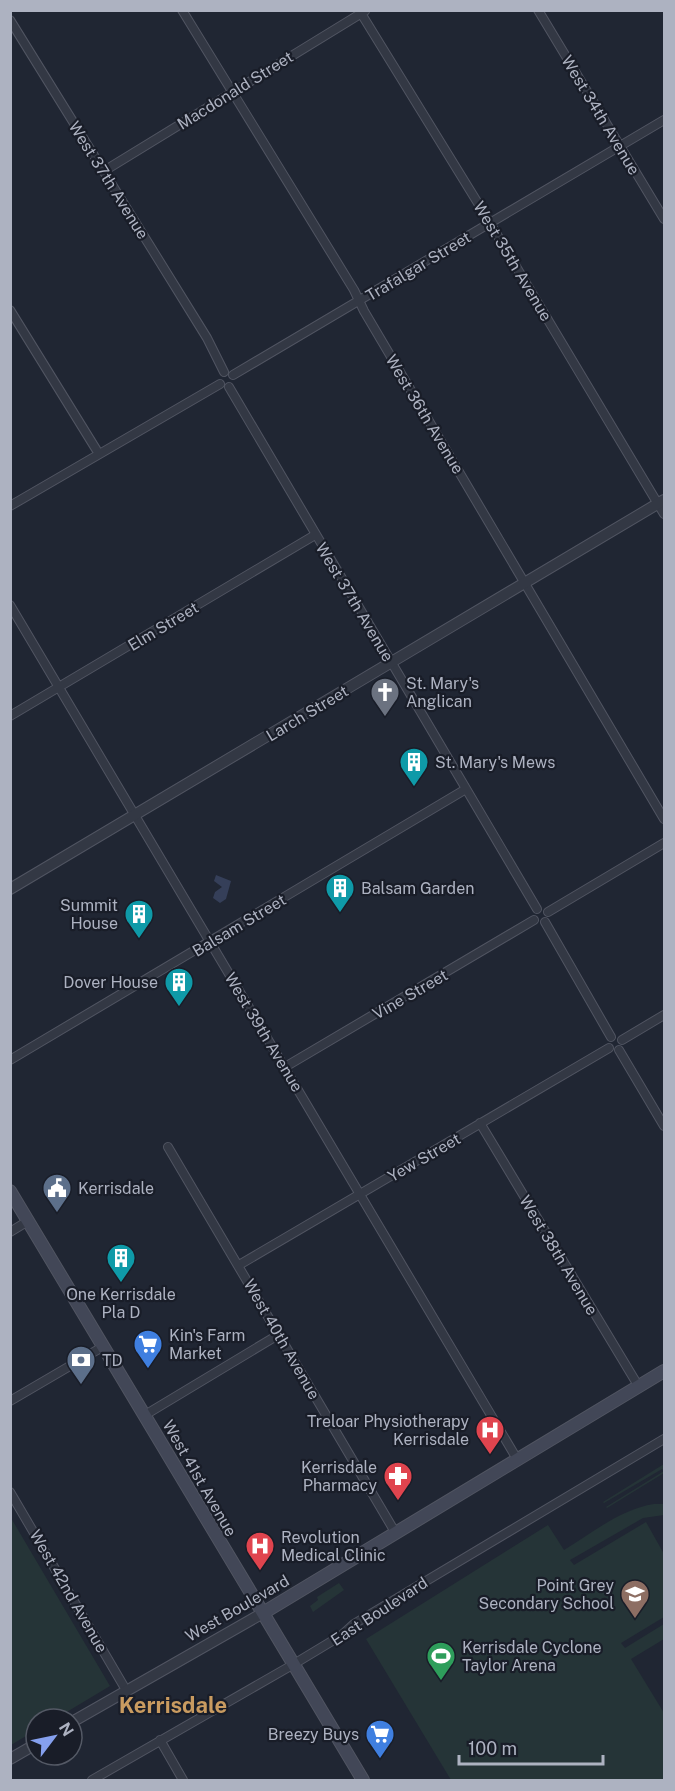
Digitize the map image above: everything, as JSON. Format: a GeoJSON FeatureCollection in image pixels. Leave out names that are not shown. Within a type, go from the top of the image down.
{"type":"FeatureCollection","features":[{"type":"Feature","properties":{"kind":"main road","name":"West 41st Avenue"},"geometry":{"type":"LineString","coordinates":[[10,1191],[363,1780]]}},
{"type":"Feature","properties":{"kind":"main road","name":"West Boulevard"},"geometry":{"type":"LineString","coordinates":[[262,1613],[664,1371]]}},
{"type":"Feature","properties":{"kind":"street","name":"West 36th Avenue"},"geometry":{"type":"LineString","coordinates":[[182,10],[359,301],[664,819]]}},
{"type":"Feature","properties":{"kind":"street","name":"West 34th Avenue"},"geometry":{"type":"LineString","coordinates":[[538,10],[664,219]]}},
{"type":"Feature","properties":{"kind":"street","name":"Macdonald Street"},"geometry":{"type":"LineString","coordinates":[[104,171],[362,11]]}},
{"type":"Feature","properties":{"kind":"street","name":"West 35th Avenue"},"geometry":{"type":"LineString","coordinates":[[362,11],[661,502],[664,514]]}},
{"type":"Feature","properties":{"kind":"street","name":"West 37th Avenue"},"geometry":{"type":"LineString","coordinates":[[10,20],[207,338],[224,372]]}},
{"type":"Feature","properties":{"kind":"street","name":"Trafalgar Street"},"geometry":{"type":"LineString","coordinates":[[233,375],[664,120]]}},
{"type":"Feature","properties":{"kind":"street"},"geometry":{"type":"LineString","coordinates":[[10,310],[99,454]]}},
{"type":"Feature","properties":{"kind":"street"},"geometry":{"type":"LineString","coordinates":[[10,506],[99,454],[224,385],[234,382],[233,375],[229,372],[224,372],[219,377],[224,385]]}},
{"type":"Feature","properties":{"kind":"street","name":"West 37th Avenue"},"geometry":{"type":"LineString","coordinates":[[224,385],[537,909]]}},
{"type":"Feature","properties":{"kind":"street","name":"Larch Street"},"geometry":{"type":"LineString","coordinates":[[10,889],[661,502]]}},
{"type":"Feature","properties":{"kind":"street","name":"Elm Street"},"geometry":{"type":"LineString","coordinates":[[10,716],[315,535]]}},
{"type":"Feature","properties":{"kind":"street","name":"West 39th Avenue"},"geometry":{"type":"LineString","coordinates":[[10,605],[517,1459]]}},
{"type":"Feature","properties":{"kind":"street","name":"Balsam Street"},"geometry":{"type":"LineString","coordinates":[[10,1060],[466,789]]}},
{"type":"Feature","properties":{"kind":"street"},"geometry":{"type":"LineString","coordinates":[[548,912],[664,843]]}},
{"type":"Feature","properties":{"kind":"street"},"geometry":{"type":"LineString","coordinates":[[543,908],[548,912],[545,922],[539,923],[534,920],[533,914],[537,909],[543,908]]}},
{"type":"Feature","properties":{"kind":"street","name":"Vine Street"},"geometry":{"type":"LineString","coordinates":[[285,1067],[534,920]]}},
{"type":"Feature","properties":{"kind":"street"},"geometry":{"type":"LineString","coordinates":[[545,922],[611,1037]]}},
{"type":"Feature","properties":{"kind":"street"},"geometry":{"type":"LineString","coordinates":[[622,1040],[664,1016]]}},
{"type":"Feature","properties":{"kind":"street"},"geometry":{"type":"LineString","coordinates":[[611,1037],[617,1036],[622,1040]]}},
{"type":"Feature","properties":{"kind":"street"},"geometry":{"type":"LineString","coordinates":[[611,1037],[608,1042],[609,1048],[614,1051],[619,1050]]}},
{"type":"Feature","properties":{"kind":"street"},"geometry":{"type":"LineString","coordinates":[[619,1050],[622,1040]]}},
{"type":"Feature","properties":{"kind":"street","name":"Yew Street"},"geometry":{"type":"LineString","coordinates":[[239,1265],[609,1048]]}},
{"type":"Feature","properties":{"kind":"street"},"geometry":{"type":"LineString","coordinates":[[619,1050],[664,1126]]}},
{"type":"Feature","properties":{"kind":"street","name":"West 38th Avenue"},"geometry":{"type":"LineString","coordinates":[[480,1123],[639,1387]]}},
{"type":"Feature","properties":{"kind":"street","name":"West 40th Avenue"},"geometry":{"type":"LineString","coordinates":[[168,1147],[395,1532]]}},
{"type":"Feature","properties":{"kind":"street"},"geometry":{"type":"LineString","coordinates":[[10,1232],[28,1221]]}},
{"type":"Feature","properties":{"kind":"street"},"geometry":{"type":"LineString","coordinates":[[145,1415],[278,1335]]}},
{"type":"Feature","properties":{"kind":"street"},"geometry":{"type":"LineString","coordinates":[[10,1401],[104,1346]]}},
{"type":"Feature","properties":{"kind":"street","name":"East Boulevard"},"geometry":{"type":"LineString","coordinates":[[92,1780],[294,1664],[342,1635],[354,1623],[664,1439]]}},
{"type":"Feature","properties":{"kind":"street","name":"West 42nd Avenue"},"geometry":{"type":"LineString","coordinates":[[10,1492],[126,1690]]}},
{"type":"Feature","properties":{"kind":"street","name":"West Boulevard"},"geometry":{"type":"LineString","coordinates":[[84,1715],[262,1613]]}},
{"type":"Feature","properties":{"kind":"street"},"geometry":{"type":"LineString","coordinates":[[160,1740],[183,1780]]}},
{"type":"Feature","properties":{"kind":"street"},"geometry":{"type":"LineString","coordinates":[[10,1759],[24,1750]]}},
{"type":"Feature","properties":{"kind":"shaded area"},"geometry":{"type":"Polygon","coordinates":[[[664,1464],[664,1471],[662,1469],[603,1502],[664,1464]]]}},
{"type":"Feature","properties":{"kind":"shaded area"},"geometry":{"type":"Polygon","coordinates":[[[664,1471],[664,1473],[606,1507],[664,1471]]]}},
{"type":"Feature","properties":{"kind":"shaded area"},"geometry":{"type":"Polygon","coordinates":[[[654,1504],[664,1504],[664,1515],[643,1518],[570,1560],[574,1565],[646,1522],[664,1554],[664,1617],[621,1643],[625,1648],[664,1624],[664,1639],[631,1659],[664,1713],[664,1780],[451,1780],[366,1639],[548,1525],[564,1550],[618,1516],[654,1504]]]}},
{"type":"Feature","properties":{"kind":"shaded area"},"geometry":{"type":"Polygon","coordinates":[[[11,1518],[110,1686],[75,1707],[24,1707],[24,1737],[11,1745],[11,1518]]]}},
{"type":"Feature","properties":{"kind":"shaded area"},"geometry":{"type":"Polygon","coordinates":[[[339,1583],[344,1590],[313,1612],[310,1606],[318,1600],[317,1597],[339,1583]]]}},
{"type":"Feature","properties":{"kind":"water"},"geometry":{"type":"Polygon","coordinates":[[[216,875],[231,881],[226,899],[220,903],[213,898],[215,892],[222,887],[214,881],[216,875]]]}},
{"type":"Feature","properties":{"kind":"place","name":"St. Mary's Anglican"},"geometry":{"type":"Point","coordinates":[385,718]}},
{"type":"Feature","properties":{"kind":"place","name":"St. Mary's Mews"},"geometry":{"type":"Point","coordinates":[414,788]}},
{"type":"Feature","properties":{"kind":"place","name":"Balsam Garden"},"geometry":{"type":"Point","coordinates":[340,914]}},
{"type":"Feature","properties":{"kind":"place","name":"Summit House"},"geometry":{"type":"Point","coordinates":[139,940]}},
{"type":"Feature","properties":{"kind":"place","name":"Dover House"},"geometry":{"type":"Point","coordinates":[179,1008]}},
{"type":"Feature","properties":{"kind":"place","name":"Kerrisdale"},"geometry":{"type":"Point","coordinates":[57,1214]}},
{"type":"Feature","properties":{"kind":"place","name":"One Kerrisdale Pla D"},"geometry":{"type":"Point","coordinates":[121,1284]}},
{"type":"Feature","properties":{"kind":"place","name":"Kin's Farm Market"},"geometry":{"type":"Point","coordinates":[148,1370]}},
{"type":"Feature","properties":{"kind":"place","name":"TD"},"geometry":{"type":"Point","coordinates":[81,1386]}},
{"type":"Feature","properties":{"kind":"place","name":"Treloar Physiotherapy Kerrisdale"},"geometry":{"type":"Point","coordinates":[490,1456]}},
{"type":"Feature","properties":{"kind":"place","name":"Kerrisdale Pharmacy"},"geometry":{"type":"Point","coordinates":[398,1502]}},
{"type":"Feature","properties":{"kind":"place","name":"Revolution Medical Clinic"},"geometry":{"type":"Point","coordinates":[260,1572]}},
{"type":"Feature","properties":{"kind":"place","name":"Point Grey Secondary School"},"geometry":{"type":"Point","coordinates":[635,1620]}},
{"type":"Feature","properties":{"kind":"place","name":"Kerrisdale Cyclone Taylor Arena"},"geometry":{"type":"Point","coordinates":[441,1682]}},
{"type":"Feature","properties":{"kind":"place","name":"Breezy Buys"},"geometry":{"type":"Point","coordinates":[380,1760]}},
{"type":"Feature","properties":{"kind":"district","name":"Kerrisdale"},"geometry":{"type":"Point","coordinates":[173,1705]}}]}
